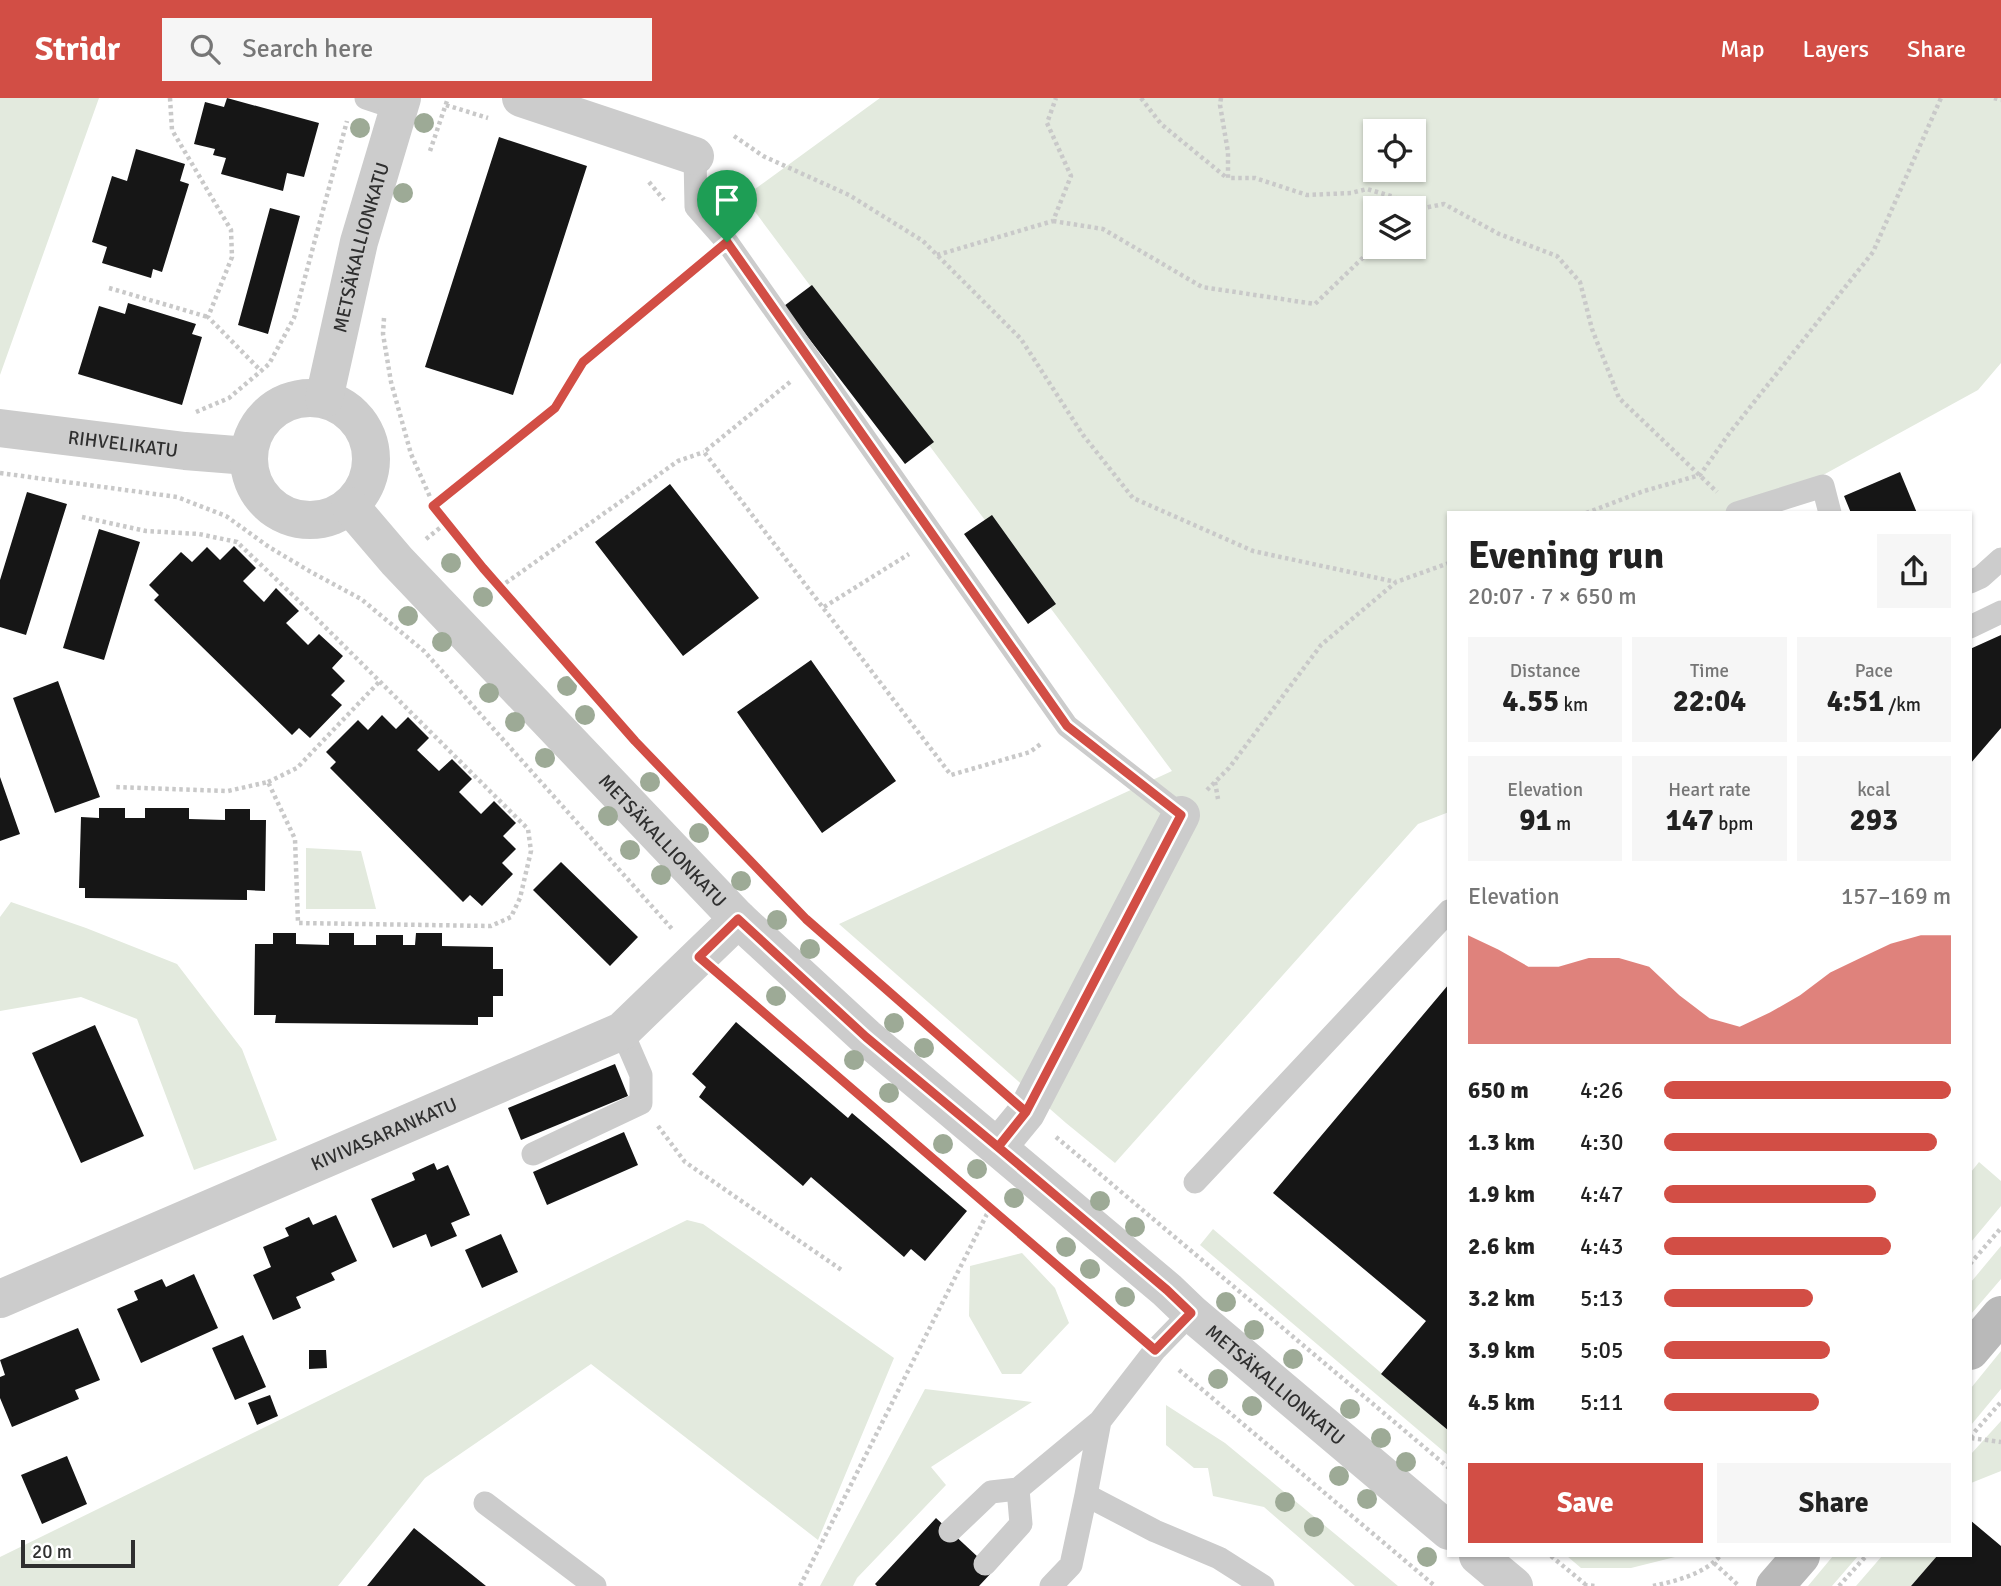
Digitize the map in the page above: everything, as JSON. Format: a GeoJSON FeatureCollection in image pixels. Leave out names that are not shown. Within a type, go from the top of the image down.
{"type":"FeatureCollection","features":[{"type":"Feature","properties":{"kind":"main road"},"geometry":{"type":"LineString","coordinates":[[1972,1349],[2001,1315]]}},
{"type":"Feature","properties":{"kind":"main road"},"geometry":{"type":"LineString","coordinates":[[1775,1586],[1800,1557]]}},
{"type":"Feature","properties":{"kind":"street"},"geometry":{"type":"LineString","coordinates":[[521,98],[695,156]]}},
{"type":"Feature","properties":{"kind":"street","name":"METSÄKALLIONKATU"},"geometry":{"type":"LineString","coordinates":[[324,399],[359,242],[379,104]]}},
{"type":"Feature","properties":{"kind":"street"},"geometry":{"type":"LineString","coordinates":[[324,399],[342,407],[356,419],[366,435],[371,454],[369,473],[362,491],[349,506],[332,516],[312,520],[292,517],[274,508],[255,485],[248,456],[252,438],[260,422],[273,409],[289,401],[324,399]]}},
{"type":"Feature","properties":{"kind":"street","name":"RIHVELIKATU"},"geometry":{"type":"LineString","coordinates":[[0,428],[248,456]]}},
{"type":"Feature","properties":{"kind":"street","name":"METSÄKALLIONKATU"},"geometry":{"type":"LineString","coordinates":[[349,506],[397,561],[738,919],[866,1037],[1447,1529]]}},
{"type":"Feature","properties":{"kind":"street"},"geometry":{"type":"LineString","coordinates":[[998,1147],[1026,1112],[1181,815]]}},
{"type":"Feature","properties":{"kind":"street","name":"KIVIVASARANKATU"},"geometry":{"type":"LineString","coordinates":[[0,1299],[622,1031],[738,919]]}},
{"type":"Feature","properties":{"kind":"street"},"geometry":{"type":"LineString","coordinates":[[1479,1557],[1514,1586]]}},
{"type":"Feature","properties":{"kind":"lane"},"geometry":{"type":"LineString","coordinates":[[695,156],[696,207],[727,242],[1067,726],[1181,815]]}},
{"type":"Feature","properties":{"kind":"lane"},"geometry":{"type":"LineString","coordinates":[[1743,511],[1823,485],[1830,511]]}},
{"type":"Feature","properties":{"kind":"lane"},"geometry":{"type":"LineString","coordinates":[[1972,581],[1981,577],[2001,559]]}},
{"type":"Feature","properties":{"kind":"lane"},"geometry":{"type":"LineString","coordinates":[[1972,625],[2001,612]]}},
{"type":"Feature","properties":{"kind":"lane"},"geometry":{"type":"LineString","coordinates":[[1195,1182],[1447,913]]}},
{"type":"Feature","properties":{"kind":"lane"},"geometry":{"type":"LineString","coordinates":[[533,1154],[641,1103],[641,1075],[622,1031]]}},
{"type":"Feature","properties":{"kind":"lane"},"geometry":{"type":"LineString","coordinates":[[950,1531],[991,1492],[1018,1489],[1100,1421],[1155,1350],[1191,1313]]}},
{"type":"Feature","properties":{"kind":"lane"},"geometry":{"type":"LineString","coordinates":[[1051,1586],[1071,1565],[1100,1421]]}},
{"type":"Feature","properties":{"kind":"lane"},"geometry":{"type":"LineString","coordinates":[[985,1563],[1021,1524],[1018,1489]]}},
{"type":"Feature","properties":{"kind":"lane"},"geometry":{"type":"LineString","coordinates":[[1086,1495],[1155,1531],[1219,1558],[1263,1586]]}},
{"type":"Feature","properties":{"kind":"lane"},"geometry":{"type":"LineString","coordinates":[[485,1503],[595,1586]]}},
{"type":"Feature","properties":{"kind":"path"},"geometry":{"type":"LineString","coordinates":[[170,98],[172,130],[231,230],[232,257],[208,317]]}},
{"type":"Feature","properties":{"kind":"path"},"geometry":{"type":"LineString","coordinates":[[429,155],[448,98]]}},
{"type":"Feature","properties":{"kind":"path"},"geometry":{"type":"LineString","coordinates":[[1053,221],[1071,176],[1047,123],[1056,98]]}},
{"type":"Feature","properties":{"kind":"path"},"geometry":{"type":"LineString","coordinates":[[1141,98],[1161,124],[1227,178],[1255,178],[1307,195],[1367,190],[1390,196]]}},
{"type":"Feature","properties":{"kind":"path"},"geometry":{"type":"LineString","coordinates":[[1221,98],[1227,178]]}},
{"type":"Feature","properties":{"kind":"path"},"geometry":{"type":"LineString","coordinates":[[1591,511],[1644,491],[1700,475],[1728,435],[1873,252],[1941,98]]}},
{"type":"Feature","properties":{"kind":"path"},"geometry":{"type":"LineString","coordinates":[[1994,98],[2001,100]]}},
{"type":"Feature","properties":{"kind":"path"},"geometry":{"type":"LineString","coordinates":[[177,497],[193,414],[229,398],[269,363],[294,318],[379,104]]}},
{"type":"Feature","properties":{"kind":"path"},"geometry":{"type":"LineString","coordinates":[[734,136],[763,156],[849,195],[923,241],[1021,339],[1083,435],[1133,498],[1253,551],[1396,582]]}},
{"type":"Feature","properties":{"kind":"path"},"geometry":{"type":"LineString","coordinates":[[1426,208],[1444,204],[1499,234],[1558,256],[1580,282],[1592,329],[1619,398],[1700,475]]}},
{"type":"Feature","properties":{"kind":"path"},"geometry":{"type":"LineString","coordinates":[[937,255],[1053,221],[1103,229],[1202,287],[1315,304],[1363,258]]}},
{"type":"Feature","properties":{"kind":"path"},"geometry":{"type":"LineString","coordinates":[[433,506],[555,408],[583,362],[727,242]]}},
{"type":"Feature","properties":{"kind":"path"},"geometry":{"type":"LineString","coordinates":[[109,288],[208,317],[261,371]]}},
{"type":"Feature","properties":{"kind":"path"},"geometry":{"type":"LineString","coordinates":[[385,312],[383,334],[391,382],[411,454],[433,506],[635,741],[806,919],[1026,1112],[1447,1466]]}},
{"type":"Feature","properties":{"kind":"path"},"geometry":{"type":"LineString","coordinates":[[500,587],[678,461],[704,452],[813,364]]}},
{"type":"Feature","properties":{"kind":"path"},"geometry":{"type":"LineString","coordinates":[[704,452],[951,775],[1030,752],[1067,726]]}},
{"type":"Feature","properties":{"kind":"path"},"geometry":{"type":"LineString","coordinates":[[0,473],[177,497],[226,516],[269,547],[361,599],[424,651],[699,957],[1155,1350],[1435,1586]]}},
{"type":"Feature","properties":{"kind":"path"},"geometry":{"type":"LineString","coordinates":[[82,517],[146,531],[199,534],[237,542],[528,829],[531,851],[520,898],[511,917],[491,926],[298,923],[295,839],[268,782]]}},
{"type":"Feature","properties":{"kind":"path"},"geometry":{"type":"LineString","coordinates":[[824,607],[884,571],[933,536]]}},
{"type":"Feature","properties":{"kind":"path"},"geometry":{"type":"LineString","coordinates":[[1181,815],[1229,768],[1321,645],[1396,582],[1447,564]]}},
{"type":"Feature","properties":{"kind":"path"},"geometry":{"type":"LineString","coordinates":[[116,787],[228,791],[268,782],[297,768],[380,681]]}},
{"type":"Feature","properties":{"kind":"path"},"geometry":{"type":"LineString","coordinates":[[641,1103],[685,1162],[843,1271]]}},
{"type":"Feature","properties":{"kind":"path"},"geometry":{"type":"LineString","coordinates":[[800,1586],[990,1208]]}},
{"type":"Feature","properties":{"kind":"path"},"geometry":{"type":"LineString","coordinates":[[1972,1262],[2001,1228]]}},
{"type":"Feature","properties":{"kind":"path"},"geometry":{"type":"LineString","coordinates":[[1972,1435],[2001,1402]]}},
{"type":"Feature","properties":{"kind":"path"},"geometry":{"type":"LineString","coordinates":[[1972,1437],[2001,1442]]}},
{"type":"Feature","properties":{"kind":"path"},"geometry":{"type":"LineString","coordinates":[[1552,1557],[1585,1585],[1596,1586]]}},
{"type":"Feature","properties":{"kind":"path"},"geometry":{"type":"LineString","coordinates":[[1653,1586],[1677,1581],[1714,1563],[1719,1557]]}},
{"type":"Feature","properties":{"kind":"path"},"geometry":{"type":"LineString","coordinates":[[1839,1586],[1865,1557]]}},
{"type":"Feature","properties":{"kind":"path"},"geometry":{"type":"LineString","coordinates":[[1714,1563],[1739,1586]]}},
{"type":"Feature","properties":{"kind":"shaded area"},"geometry":{"type":"Polygon","coordinates":[[[0,98],[99,98],[0,375],[0,98]]]}},
{"type":"Feature","properties":{"kind":"shaded area"},"geometry":{"type":"Polygon","coordinates":[[[880,98],[2001,98],[2001,363],[1978,390],[1758,511],[1447,511],[1447,813],[1418,824],[1115,1163],[839,924],[1172,771],[744,197],[880,98]]]}},
{"type":"Feature","properties":{"kind":"shaded area"},"geometry":{"type":"Polygon","coordinates":[[[306,848],[361,851],[376,909],[306,909],[306,848]]]}},
{"type":"Feature","properties":{"kind":"shaded area"},"geometry":{"type":"Polygon","coordinates":[[[11,902],[177,964],[242,1049],[277,1140],[194,1170],[137,1019],[81,997],[0,1011],[0,917],[11,902]]]}},
{"type":"Feature","properties":{"kind":"shaded area"},"geometry":{"type":"Polygon","coordinates":[[[1979,1162],[2001,1181],[2001,1206],[1972,1241],[1972,1171],[1979,1162]]]}},
{"type":"Feature","properties":{"kind":"shaded area"},"geometry":{"type":"Polygon","coordinates":[[[687,1220],[703,1224],[894,1358],[818,1540],[591,1364],[425,1478],[338,1586],[0,1586],[0,1557],[687,1220]]]}},
{"type":"Feature","properties":{"kind":"shaded area"},"geometry":{"type":"Polygon","coordinates":[[[1213,1229],[1447,1429],[1447,1454],[1200,1245],[1213,1229]]]}},
{"type":"Feature","properties":{"kind":"shaded area"},"geometry":{"type":"Polygon","coordinates":[[[2001,1246],[2001,1279],[1972,1313],[1972,1281],[2001,1246]]]}},
{"type":"Feature","properties":{"kind":"shaded area"},"geometry":{"type":"Polygon","coordinates":[[[1022,1253],[1055,1288],[1069,1323],[1021,1374],[1002,1374],[969,1316],[970,1266],[1022,1253]]]}},
{"type":"Feature","properties":{"kind":"shaded area"},"geometry":{"type":"Polygon","coordinates":[[[2001,1351],[2001,1389],[1972,1424],[1972,1387],[2001,1351]]]}},
{"type":"Feature","properties":{"kind":"shaded area"},"geometry":{"type":"Polygon","coordinates":[[[925,1389],[1032,1402],[931,1467],[946,1485],[857,1578],[853,1586],[820,1586],[925,1389]]]}},
{"type":"Feature","properties":{"kind":"shaded area"},"geometry":{"type":"Polygon","coordinates":[[[1166,1405],[1225,1443],[1398,1586],[1355,1586],[1264,1507],[1213,1496],[1208,1468],[1194,1468],[1166,1445],[1166,1405]]]}},
{"type":"Feature","properties":{"kind":"shaded area"},"geometry":{"type":"Polygon","coordinates":[[[2001,1421],[2001,1471],[1972,1483],[1972,1453],[2001,1421]]]}},
{"type":"Feature","properties":{"kind":"shaded area"},"geometry":{"type":"Polygon","coordinates":[[[1568,1557],[1675,1557],[1631,1568],[1581,1568],[1568,1557]]]}},
{"type":"Feature","properties":{"kind":"shaded area"},"geometry":{"type":"Polygon","coordinates":[[[1832,1557],[1857,1557],[1832,1586],[1808,1586],[1832,1557]]]}},
{"type":"Feature","properties":{"kind":"shaded area"},"geometry":{"type":"Polygon","coordinates":[[[1881,1557],[1936,1557],[1911,1586],[1856,1586],[1881,1557]]]}},
{"type":"Feature","properties":{"kind":"building"},"geometry":{"type":"Polygon","coordinates":[[[227,98],[319,123],[304,177],[287,173],[283,191],[221,174],[226,158],[213,155],[215,149],[194,144],[205,102],[224,107],[227,98]]]}},
{"type":"Feature","properties":{"kind":"building"},"geometry":{"type":"Polygon","coordinates":[[[499,137],[587,166],[513,395],[425,367],[499,137]]]}},
{"type":"Feature","properties":{"kind":"building"},"geometry":{"type":"Polygon","coordinates":[[[136,149],[185,164],[180,181],[189,184],[162,272],[153,269],[151,278],[102,263],[107,247],[92,242],[112,176],[127,181],[136,149]]]}},
{"type":"Feature","properties":{"kind":"building"},"geometry":{"type":"Polygon","coordinates":[[[270,208],[300,216],[268,334],[238,325],[270,208]]]}},
{"type":"Feature","properties":{"kind":"building"},"geometry":{"type":"Polygon","coordinates":[[[812,285],[934,442],[905,464],[784,306],[812,285]]]}},
{"type":"Feature","properties":{"kind":"building"},"geometry":{"type":"Polygon","coordinates":[[[128,303],[196,324],[192,334],[202,337],[182,405],[78,374],[99,306],[125,314],[128,303]]]}},
{"type":"Feature","properties":{"kind":"building"},"geometry":{"type":"Polygon","coordinates":[[[1900,472],[1916,511],[1850,511],[1844,496],[1900,472]]]}},
{"type":"Feature","properties":{"kind":"building"},"geometry":{"type":"Polygon","coordinates":[[[670,484],[759,598],[683,656],[595,542],[670,484]]]}},
{"type":"Feature","properties":{"kind":"building"},"geometry":{"type":"Polygon","coordinates":[[[27,492],[67,504],[26,635],[0,627],[0,580],[27,492]]]}},
{"type":"Feature","properties":{"kind":"building"},"geometry":{"type":"Polygon","coordinates":[[[992,515],[1056,604],[1028,624],[964,534],[992,515]]]}},
{"type":"Feature","properties":{"kind":"building"},"geometry":{"type":"Polygon","coordinates":[[[99,529],[140,542],[104,660],[63,648],[99,529]]]}},
{"type":"Feature","properties":{"kind":"building"},"geometry":{"type":"Polygon","coordinates":[[[234,546],[256,568],[243,581],[264,602],[276,588],[299,611],[286,623],[308,645],[319,634],[343,656],[332,668],[345,681],[331,695],[342,705],[310,738],[299,728],[292,735],[154,600],[159,595],[149,585],[181,552],[192,562],[207,547],[220,560],[234,546]]]}},
{"type":"Feature","properties":{"kind":"building"},"geometry":{"type":"Polygon","coordinates":[[[2001,635],[2001,728],[1972,762],[1972,648],[2001,635]]]}},
{"type":"Feature","properties":{"kind":"building"},"geometry":{"type":"Polygon","coordinates":[[[811,660],[896,781],[822,833],[737,712],[811,660]]]}},
{"type":"Feature","properties":{"kind":"building"},"geometry":{"type":"Polygon","coordinates":[[[58,681],[100,797],[55,813],[13,698],[58,681]]]}},
{"type":"Feature","properties":{"kind":"building"},"geometry":{"type":"Polygon","coordinates":[[[382,715],[396,729],[408,717],[429,738],[417,750],[439,771],[452,759],[472,779],[459,792],[481,814],[494,801],[516,823],[503,836],[516,849],[502,863],[513,874],[482,906],[470,895],[463,902],[330,768],[336,762],[326,752],[358,720],[368,730],[382,715]]]}},
{"type":"Feature","properties":{"kind":"building"},"geometry":{"type":"Polygon","coordinates":[[[0,777],[20,834],[0,841],[0,777]]]}},
{"type":"Feature","properties":{"kind":"building"},"geometry":{"type":"Polygon","coordinates":[[[99,808],[125,808],[125,818],[145,818],[145,808],[189,808],[189,819],[225,820],[225,809],[250,809],[250,820],[266,820],[265,891],[247,890],[247,900],[85,898],[85,888],[79,888],[81,817],[99,818],[99,808]]]}},
{"type":"Feature","properties":{"kind":"building"},"geometry":{"type":"Polygon","coordinates":[[[561,862],[638,937],[610,966],[533,890],[561,862]]]}},
{"type":"Feature","properties":{"kind":"building"},"geometry":{"type":"Polygon","coordinates":[[[273,933],[296,933],[296,944],[329,945],[329,933],[354,933],[354,945],[376,945],[376,935],[403,935],[403,945],[415,945],[416,933],[442,933],[442,946],[493,947],[493,969],[503,969],[503,996],[493,996],[493,1017],[478,1017],[478,1025],[275,1023],[276,1015],[254,1015],[255,944],[273,944],[273,933]]]}},
{"type":"Feature","properties":{"kind":"building"},"geometry":{"type":"Polygon","coordinates":[[[1447,986],[1447,1429],[1381,1374],[1426,1321],[1273,1193],[1447,986]]]}},
{"type":"Feature","properties":{"kind":"building"},"geometry":{"type":"Polygon","coordinates":[[[736,1022],[848,1118],[852,1113],[967,1211],[925,1261],[911,1249],[904,1257],[811,1177],[803,1186],[699,1097],[706,1087],[692,1074],[736,1022]]]}},
{"type":"Feature","properties":{"kind":"building"},"geometry":{"type":"Polygon","coordinates":[[[95,1025],[144,1136],[81,1163],[32,1053],[95,1025]]]}},
{"type":"Feature","properties":{"kind":"building"},"geometry":{"type":"Polygon","coordinates":[[[615,1064],[628,1096],[521,1140],[508,1108],[615,1064]]]}},
{"type":"Feature","properties":{"kind":"building"},"geometry":{"type":"Polygon","coordinates":[[[624,1132],[638,1165],[547,1205],[533,1172],[624,1132]]]}},
{"type":"Feature","properties":{"kind":"building"},"geometry":{"type":"Polygon","coordinates":[[[434,1163],[437,1170],[448,1165],[470,1215],[451,1223],[457,1236],[431,1247],[426,1234],[393,1248],[371,1199],[415,1180],[412,1173],[434,1163]]]}},
{"type":"Feature","properties":{"kind":"building"},"geometry":{"type":"Polygon","coordinates":[[[336,1215],[357,1261],[331,1273],[335,1280],[296,1297],[301,1308],[273,1320],[253,1275],[271,1267],[263,1247],[289,1236],[285,1228],[309,1217],[313,1225],[336,1215]]]}},
{"type":"Feature","properties":{"kind":"building"},"geometry":{"type":"Polygon","coordinates":[[[501,1234],[518,1272],[482,1288],[465,1250],[501,1234]]]}},
{"type":"Feature","properties":{"kind":"building"},"geometry":{"type":"Polygon","coordinates":[[[194,1274],[218,1328],[141,1363],[117,1309],[138,1300],[134,1291],[162,1279],[166,1287],[194,1274]]]}},
{"type":"Feature","properties":{"kind":"building"},"geometry":{"type":"Polygon","coordinates":[[[78,1328],[100,1380],[75,1390],[79,1399],[12,1427],[0,1398],[0,1377],[5,1375],[0,1360],[78,1328]]]}},
{"type":"Feature","properties":{"kind":"building"},"geometry":{"type":"Polygon","coordinates":[[[243,1335],[266,1387],[235,1400],[212,1348],[243,1335]]]}},
{"type":"Feature","properties":{"kind":"building"},"geometry":{"type":"Polygon","coordinates":[[[309,1350],[326,1350],[327,1368],[309,1369],[309,1350]]]}},
{"type":"Feature","properties":{"kind":"building"},"geometry":{"type":"Polygon","coordinates":[[[270,1395],[278,1416],[257,1425],[248,1403],[270,1395]]]}},
{"type":"Feature","properties":{"kind":"building"},"geometry":{"type":"Polygon","coordinates":[[[67,1456],[87,1504],[42,1524],[21,1475],[67,1456]]]}},
{"type":"Feature","properties":{"kind":"building"},"geometry":{"type":"Polygon","coordinates":[[[936,1518],[993,1571],[979,1586],[877,1586],[875,1584],[936,1518]]]}},
{"type":"Feature","properties":{"kind":"building"},"geometry":{"type":"Polygon","coordinates":[[[1972,1522],[2001,1546],[2001,1586],[1911,1586],[1936,1557],[1972,1557],[1972,1522]]]}},
{"type":"Feature","properties":{"kind":"building"},"geometry":{"type":"Polygon","coordinates":[[[414,1528],[486,1586],[367,1586],[414,1528]]]}},
{"type":"Feature","properties":{"kind":"route"},"geometry":{"type":"LineString","coordinates":[[727,242],[583,362],[555,408],[433,506],[483,568],[635,741],[806,919],[1026,1112],[998,1147],[1191,1313],[1155,1350],[699,957],[738,919],[866,1037],[998,1147],[1026,1112],[1181,815],[1067,726],[727,242]]}}]}
